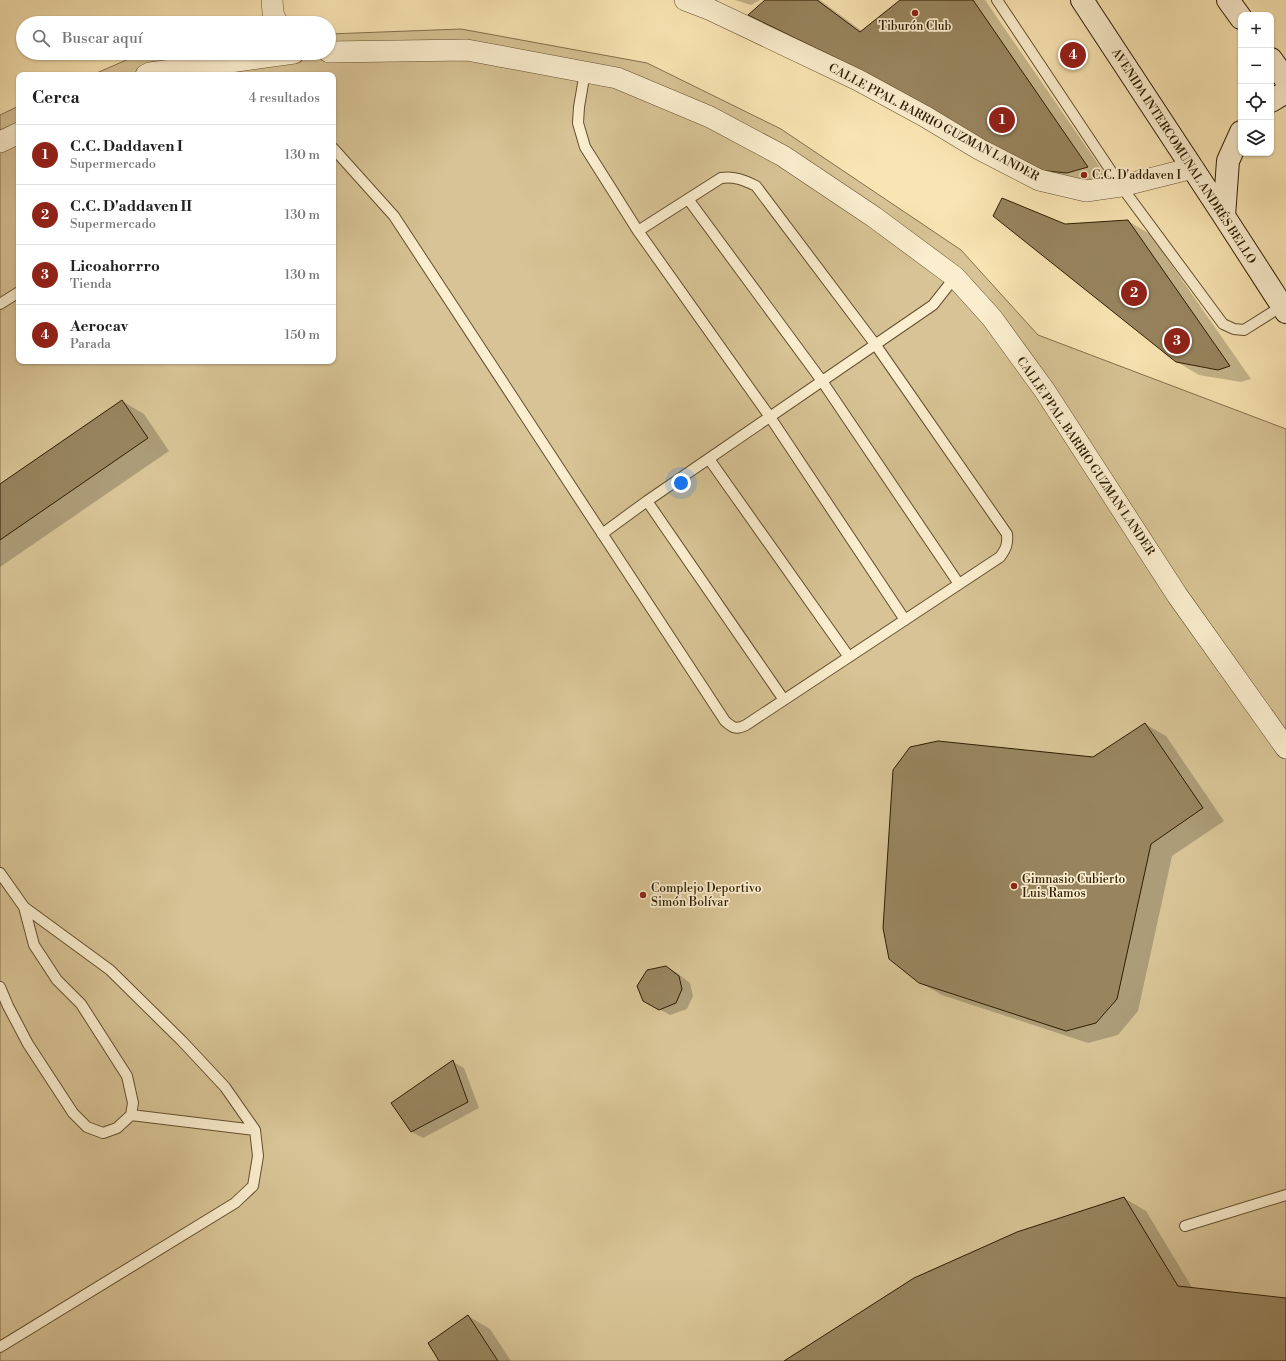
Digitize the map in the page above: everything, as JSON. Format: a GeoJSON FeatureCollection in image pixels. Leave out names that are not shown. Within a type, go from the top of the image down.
{"type":"FeatureCollection","features":[{"type":"Feature","properties":{"kind":"main road","name":"AVENIDA INTERCOMUNAL ANDRÉS BELLO"},"geometry":{"type":"LineString","coordinates":[[1082,0],[1284,309]]}},
{"type":"Feature","properties":{"kind":"main road"},"geometry":{"type":"LineString","coordinates":[[1228,0],[1238,14]]}},
{"type":"Feature","properties":{"kind":"main road"},"geometry":{"type":"LineString","coordinates":[[1274,64],[1286,80]]}},
{"type":"Feature","properties":{"kind":"main road"},"geometry":{"type":"LineString","coordinates":[[1274,99],[1286,92]]}},
{"type":"Feature","properties":{"kind":"main road"},"geometry":{"type":"LineString","coordinates":[[1224,216],[1228,161],[1238,139]]}},
{"type":"Feature","properties":{"kind":"street"},"geometry":{"type":"LineString","coordinates":[[272,0],[274,16]]}},
{"type":"Feature","properties":{"kind":"street","name":"CALLE PPAL. BARRIO GUZMAN LANDER"},"geometry":{"type":"LineString","coordinates":[[685,0],[718,13],[858,80],[926,117],[979,149],[1038,180],[1086,191],[1121,186],[1193,168]]}},
{"type":"Feature","properties":{"kind":"street","name":"CALLE PPAL. BARRIO GUZMAN LANDER"},"geometry":{"type":"LineString","coordinates":[[336,52],[467,50],[618,78],[710,117],[783,156],[874,217],[955,277],[992,318],[1045,391],[1176,595],[1286,748]]}},
{"type":"Feature","properties":{"kind":"street"},"geometry":{"type":"LineString","coordinates":[[157,72],[244,60]]}},
{"type":"Feature","properties":{"kind":"street"},"geometry":{"type":"LineString","coordinates":[[0,142],[16,134]]}},
{"type":"Feature","properties":{"kind":"lane"},"geometry":{"type":"LineString","coordinates":[[997,0],[1121,186],[1223,324],[1234,329],[1244,330],[1284,309]]}},
{"type":"Feature","properties":{"kind":"lane"},"geometry":{"type":"LineString","coordinates":[[585,72],[578,123],[585,148],[638,231],[770,417],[906,620]]}},
{"type":"Feature","properties":{"kind":"lane"},"geometry":{"type":"LineString","coordinates":[[336,151],[394,216],[725,721],[732,728],[738,729],[1000,557],[1006,549],[1008,542],[1007,534],[875,344],[756,186],[738,178],[721,178],[638,231]]}},
{"type":"Feature","properties":{"kind":"lane"},"geometry":{"type":"LineString","coordinates":[[688,198],[822,381],[959,584]]}},
{"type":"Feature","properties":{"kind":"lane"},"geometry":{"type":"LineString","coordinates":[[602,534],[647,501],[933,305],[955,277]]}},
{"type":"Feature","properties":{"kind":"lane"},"geometry":{"type":"LineString","coordinates":[[0,304],[16,294]]}},
{"type":"Feature","properties":{"kind":"lane"},"geometry":{"type":"LineString","coordinates":[[709,459],[848,657]]}},
{"type":"Feature","properties":{"kind":"lane"},"geometry":{"type":"LineString","coordinates":[[647,501],[784,700]]}},
{"type":"Feature","properties":{"kind":"lane"},"geometry":{"type":"LineString","coordinates":[[0,873],[24,907],[110,970],[182,1041],[225,1087],[255,1130],[258,1156],[253,1186],[235,1203],[0,1347]]}},
{"type":"Feature","properties":{"kind":"lane"},"geometry":{"type":"LineString","coordinates":[[0,987],[28,1044],[73,1113],[87,1127],[103,1133],[117,1128],[131,1115],[134,1103],[127,1076],[81,1004],[57,980],[34,945],[24,907]]}},
{"type":"Feature","properties":{"kind":"lane"},"geometry":{"type":"LineString","coordinates":[[131,1115],[255,1130]]}},
{"type":"Feature","properties":{"kind":"lane"},"geometry":{"type":"LineString","coordinates":[[1185,1226],[1286,1195]]}},
{"type":"Feature","properties":{"kind":"shaded area","name":"Complejo Deportivo Simón Bolívar"},"geometry":{"type":"Polygon","coordinates":[[[461,29],[647,63],[781,129],[961,250],[1038,335],[1286,429],[1286,1361],[0,1361],[0,115],[16,107],[16,364],[336,364],[336,72],[99,72],[126,60],[336,60],[336,34],[461,29]]]}},
{"type":"Feature","properties":{"kind":"building"},"geometry":{"type":"Polygon","coordinates":[[[765,0],[817,0],[860,32],[900,0],[973,0],[1088,167],[1067,173],[1037,170],[836,58],[748,15],[765,0]]]}},
{"type":"Feature","properties":{"kind":"building"},"geometry":{"type":"Polygon","coordinates":[[[1002,198],[1065,224],[1128,220],[1230,366],[1218,370],[1176,362],[993,216],[1002,198]]]}},
{"type":"Feature","properties":{"kind":"building"},"geometry":{"type":"Polygon","coordinates":[[[122,400],[148,438],[0,540],[0,484],[122,400]]]}},
{"type":"Feature","properties":{"kind":"building","name":"Gimnasio Cubierto Luis Ramos"},"geometry":{"type":"Polygon","coordinates":[[[1145,723],[1203,808],[1151,844],[1117,999],[1096,1023],[1066,1031],[919,983],[889,959],[883,928],[893,770],[910,747],[938,741],[1093,757],[1145,723]]]}},
{"type":"Feature","properties":{"kind":"building"},"geometry":{"type":"Polygon","coordinates":[[[666,966],[679,976],[682,989],[676,1003],[659,1010],[643,1001],[637,986],[647,970],[666,966]]]}},
{"type":"Feature","properties":{"kind":"building"},"geometry":{"type":"Polygon","coordinates":[[[453,1060],[468,1102],[411,1132],[391,1103],[453,1060]]]}},
{"type":"Feature","properties":{"kind":"building"},"geometry":{"type":"Polygon","coordinates":[[[1124,1197],[1178,1286],[1286,1298],[1286,1361],[784,1361],[914,1278],[1017,1232],[1124,1197]]]}},
{"type":"Feature","properties":{"kind":"building"},"geometry":{"type":"Polygon","coordinates":[[[468,1315],[498,1361],[439,1361],[428,1343],[468,1315]]]}},
{"type":"Feature","properties":{"kind":"place","name":"Tiburón Club"},"geometry":{"type":"Point","coordinates":[915,13]}},
{"type":"Feature","properties":{"kind":"place","name":"Aerocav"},"geometry":{"type":"Point","coordinates":[1073,55]}},
{"type":"Feature","properties":{"kind":"place","name":"C.C. Daddaven I"},"geometry":{"type":"Point","coordinates":[1002,120]}},
{"type":"Feature","properties":{"kind":"place","name":"C.C. D'addaven I"},"geometry":{"type":"Point","coordinates":[1084,175]}},
{"type":"Feature","properties":{"kind":"place","name":"C.C. D'addaven II"},"geometry":{"type":"Point","coordinates":[1134,293]}},
{"type":"Feature","properties":{"kind":"place","name":"Licoahorrro"},"geometry":{"type":"Point","coordinates":[1177,341]}},
{"type":"Feature","properties":{"kind":"place","name":"Gimnasio Cubierto Luis Ramos"},"geometry":{"type":"Point","coordinates":[1014,886]}},
{"type":"Feature","properties":{"kind":"place","name":"Complejo Deportivo Simón Bolívar"},"geometry":{"type":"Point","coordinates":[643,895]}}]}
